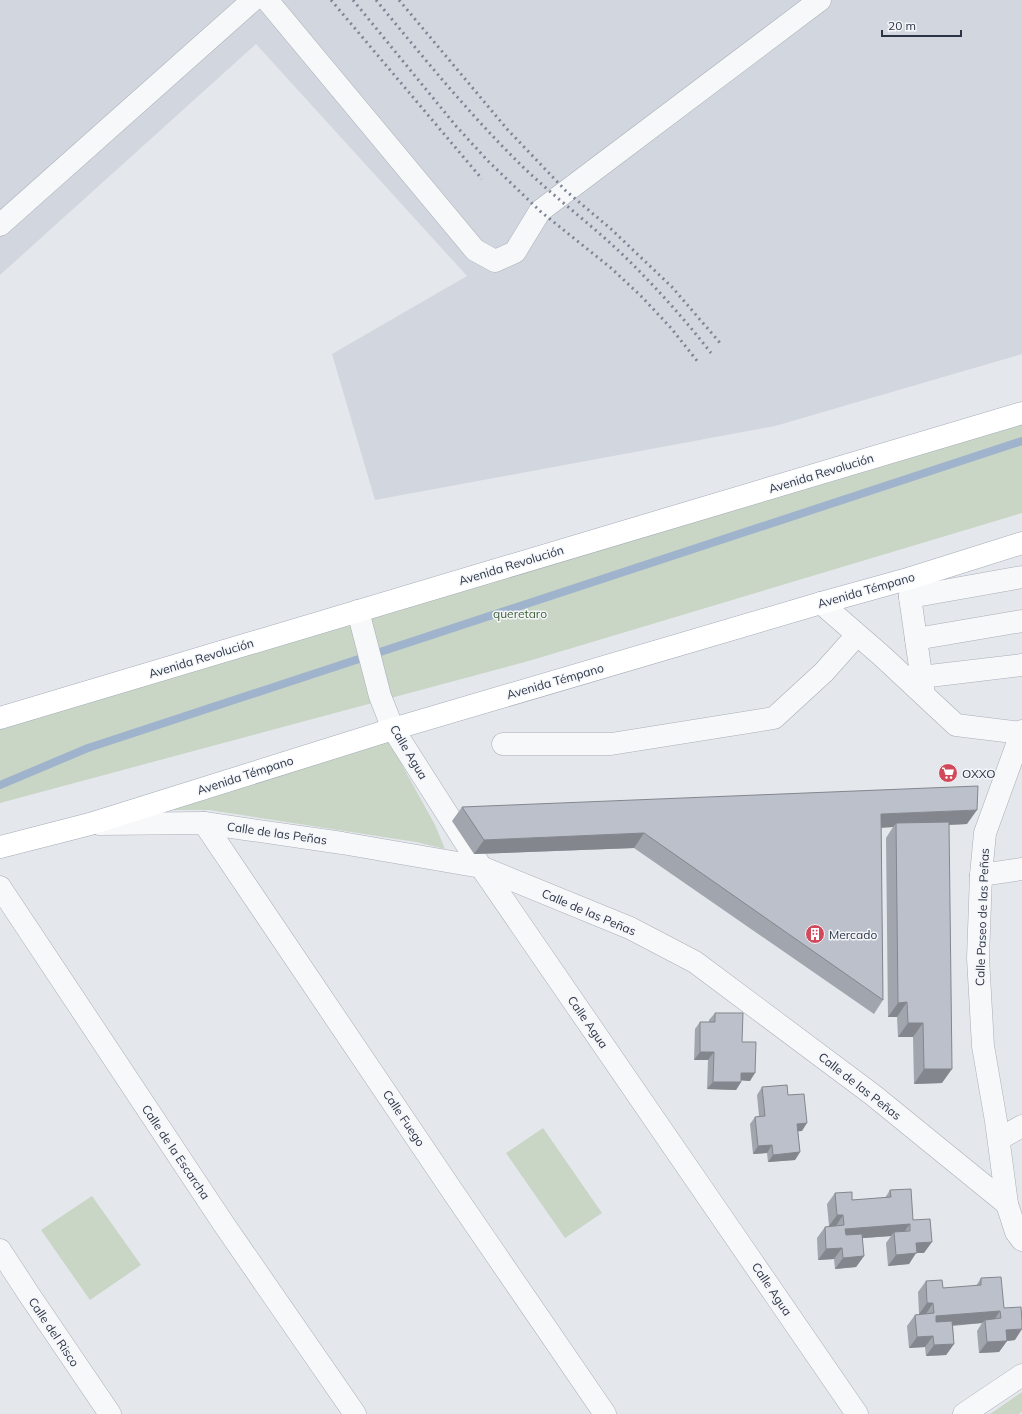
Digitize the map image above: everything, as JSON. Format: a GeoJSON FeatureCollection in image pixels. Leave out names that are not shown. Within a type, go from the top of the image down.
{"type":"FeatureCollection","features":[{"type":"Feature","properties":{"kind":"main road","name":"Avenida Revolución"},"geometry":{"type":"LineString","coordinates":[[0,718],[1022,413]]}},
{"type":"Feature","properties":{"kind":"main road","name":"Avenida Témpano"},"geometry":{"type":"LineString","coordinates":[[0,847],[90,824],[393,729],[821,603],[910,588],[1022,543]]}},
{"type":"Feature","properties":{"kind":"street"},"geometry":{"type":"LineString","coordinates":[[0,225],[253,0]]}},
{"type":"Feature","properties":{"kind":"street"},"geometry":{"type":"LineString","coordinates":[[267,0],[475,250],[495,261],[515,252],[540,211],[820,0]]}},
{"type":"Feature","properties":{"kind":"street"},"geometry":{"type":"LineString","coordinates":[[923,686],[910,588],[1022,577]]}},
{"type":"Feature","properties":{"kind":"street"},"geometry":{"type":"LineString","coordinates":[[821,603],[857,635],[923,686],[956,725],[1021,732]]}},
{"type":"Feature","properties":{"kind":"street","name":"Calle Agua"},"geometry":{"type":"LineString","coordinates":[[358,611],[380,696],[393,729],[481,867],[857,1414]]}},
{"type":"Feature","properties":{"kind":"street"},"geometry":{"type":"LineString","coordinates":[[916,639],[1022,621]]}},
{"type":"Feature","properties":{"kind":"street"},"geometry":{"type":"LineString","coordinates":[[503,744],[611,744],[774,718],[824,672],[857,635]]}},
{"type":"Feature","properties":{"kind":"street"},"geometry":{"type":"LineString","coordinates":[[923,686],[1022,665]]}},
{"type":"Feature","properties":{"kind":"street","name":"Calle Paseo de las Peñas"},"geometry":{"type":"LineString","coordinates":[[1021,732],[985,833],[981,875],[978,958],[983,1046],[999,1139],[1014,1204],[1016,1232],[1022,1240]]}},
{"type":"Feature","properties":{"kind":"street","name":"Calle de las Peñas"},"geometry":{"type":"LineString","coordinates":[[90,824],[204,823],[342,843],[481,867],[630,928],[695,962],[873,1095],[1014,1204]]}},
{"type":"Feature","properties":{"kind":"street","name":"Calle Fuego"},"geometry":{"type":"LineString","coordinates":[[204,823],[605,1414]]}},
{"type":"Feature","properties":{"kind":"street"},"geometry":{"type":"LineString","coordinates":[[981,875],[1022,869]]}},
{"type":"Feature","properties":{"kind":"street","name":"Calle de la Escarcha"},"geometry":{"type":"LineString","coordinates":[[0,887],[223,1223],[355,1414]]}},
{"type":"Feature","properties":{"kind":"street"},"geometry":{"type":"LineString","coordinates":[[999,1139],[1022,1126]]}},
{"type":"Feature","properties":{"kind":"street","name":"Calle del Risco"},"geometry":{"type":"LineString","coordinates":[[0,1250],[110,1414]]}},
{"type":"Feature","properties":{"kind":"street"},"geometry":{"type":"LineString","coordinates":[[964,1414],[1022,1375]]}},
{"type":"Feature","properties":{"kind":"shaded area"},"geometry":{"type":"Polygon","coordinates":[[[0,0],[1022,0],[1022,354],[775,426],[375,500],[332,354],[467,276],[256,44],[0,275],[0,0]]]}},
{"type":"Feature","properties":{"kind":"green space","name":"queretaro"},"geometry":{"type":"Polygon","coordinates":[[[1022,410],[1022,513],[532,660],[0,803],[0,726],[1022,410]]]}},
{"type":"Feature","properties":{"kind":"green space"},"geometry":{"type":"Polygon","coordinates":[[[385,734],[435,825],[445,849],[416,842],[209,810],[152,810],[385,734]]]}},
{"type":"Feature","properties":{"kind":"green space"},"geometry":{"type":"Polygon","coordinates":[[[543,1128],[602,1213],[565,1238],[506,1153],[543,1128]]]}},
{"type":"Feature","properties":{"kind":"green space"},"geometry":{"type":"Polygon","coordinates":[[[92,1196],[141,1265],[90,1300],[41,1230],[92,1196]]]}},
{"type":"Feature","properties":{"kind":"green space"},"geometry":{"type":"Polygon","coordinates":[[[1022,1392],[1022,1412],[1019,1414],[990,1414],[1022,1392]]]}},
{"type":"Feature","properties":{"kind":"building","name":"Mercado"},"geometry":{"type":"Polygon","coordinates":[[[978,786],[977,810],[881,814],[883,1000],[644,833],[484,840],[462,807],[978,786]]]}},
{"type":"Feature","properties":{"kind":"building","name":"Mercado"},"geometry":{"type":"Polygon","coordinates":[[[949,822],[952,1069],[924,1069],[923,1023],[908,1023],[907,1002],[898,1003],[896,823],[949,822]]]}},
{"type":"Feature","properties":{"kind":"building"},"geometry":{"type":"Polygon","coordinates":[[[715,1013],[743,1013],[742,1042],[756,1042],[755,1073],[741,1073],[741,1082],[713,1082],[714,1052],[700,1052],[700,1022],[715,1022],[715,1013]]]}},
{"type":"Feature","properties":{"kind":"building"},"geometry":{"type":"Polygon","coordinates":[[[787,1085],[788,1095],[804,1094],[807,1123],[797,1124],[800,1152],[773,1155],[772,1145],[758,1146],[755,1117],[765,1116],[762,1087],[787,1085]]]}},
{"type":"Feature","properties":{"kind":"building"},"geometry":{"type":"Polygon","coordinates":[[[911,1189],[913,1220],[930,1219],[932,1242],[916,1243],[917,1253],[896,1255],[894,1232],[910,1231],[910,1224],[845,1229],[846,1235],[862,1234],[864,1256],[843,1258],[842,1248],[826,1249],[825,1227],[844,1225],[843,1215],[837,1215],[835,1193],[852,1192],[852,1200],[891,1197],[890,1190],[911,1189]]]}},
{"type":"Feature","properties":{"kind":"building"},"geometry":{"type":"Polygon","coordinates":[[[1001,1277],[1004,1308],[1021,1307],[1022,1329],[1006,1330],[1007,1341],[987,1342],[985,1320],[1001,1318],[1000,1311],[936,1316],[936,1322],[952,1321],[954,1344],[934,1345],[933,1336],[917,1337],[915,1315],[934,1313],[933,1303],[927,1303],[926,1281],[942,1280],[943,1288],[981,1285],[981,1278],[1001,1277]]]}},
{"type":"Feature","properties":{"kind":"waterway"},"geometry":{"type":"LineString","coordinates":[[0,785],[88,748],[1022,441]]}},
{"type":"Feature","properties":{"kind":"railway"},"geometry":{"type":"LineString","coordinates":[[331,0],[482,179]]}},
{"type":"Feature","properties":{"kind":"railway"},"geometry":{"type":"LineString","coordinates":[[353,0],[456,126],[488,161],[540,211],[611,268],[641,296],[671,328],[698,362]]}},
{"type":"Feature","properties":{"kind":"railway"},"geometry":{"type":"LineString","coordinates":[[376,0],[483,126],[522,166],[620,252],[679,314],[711,353]]}},
{"type":"Feature","properties":{"kind":"railway"},"geometry":{"type":"LineString","coordinates":[[399,0],[507,129],[566,191],[611,229],[672,287],[721,344]]}},
{"type":"Feature","properties":{"kind":"place","name":"OXXO"},"geometry":{"type":"Point","coordinates":[948,773]}},
{"type":"Feature","properties":{"kind":"place","name":"Mercado"},"geometry":{"type":"Point","coordinates":[815,934]}}]}
